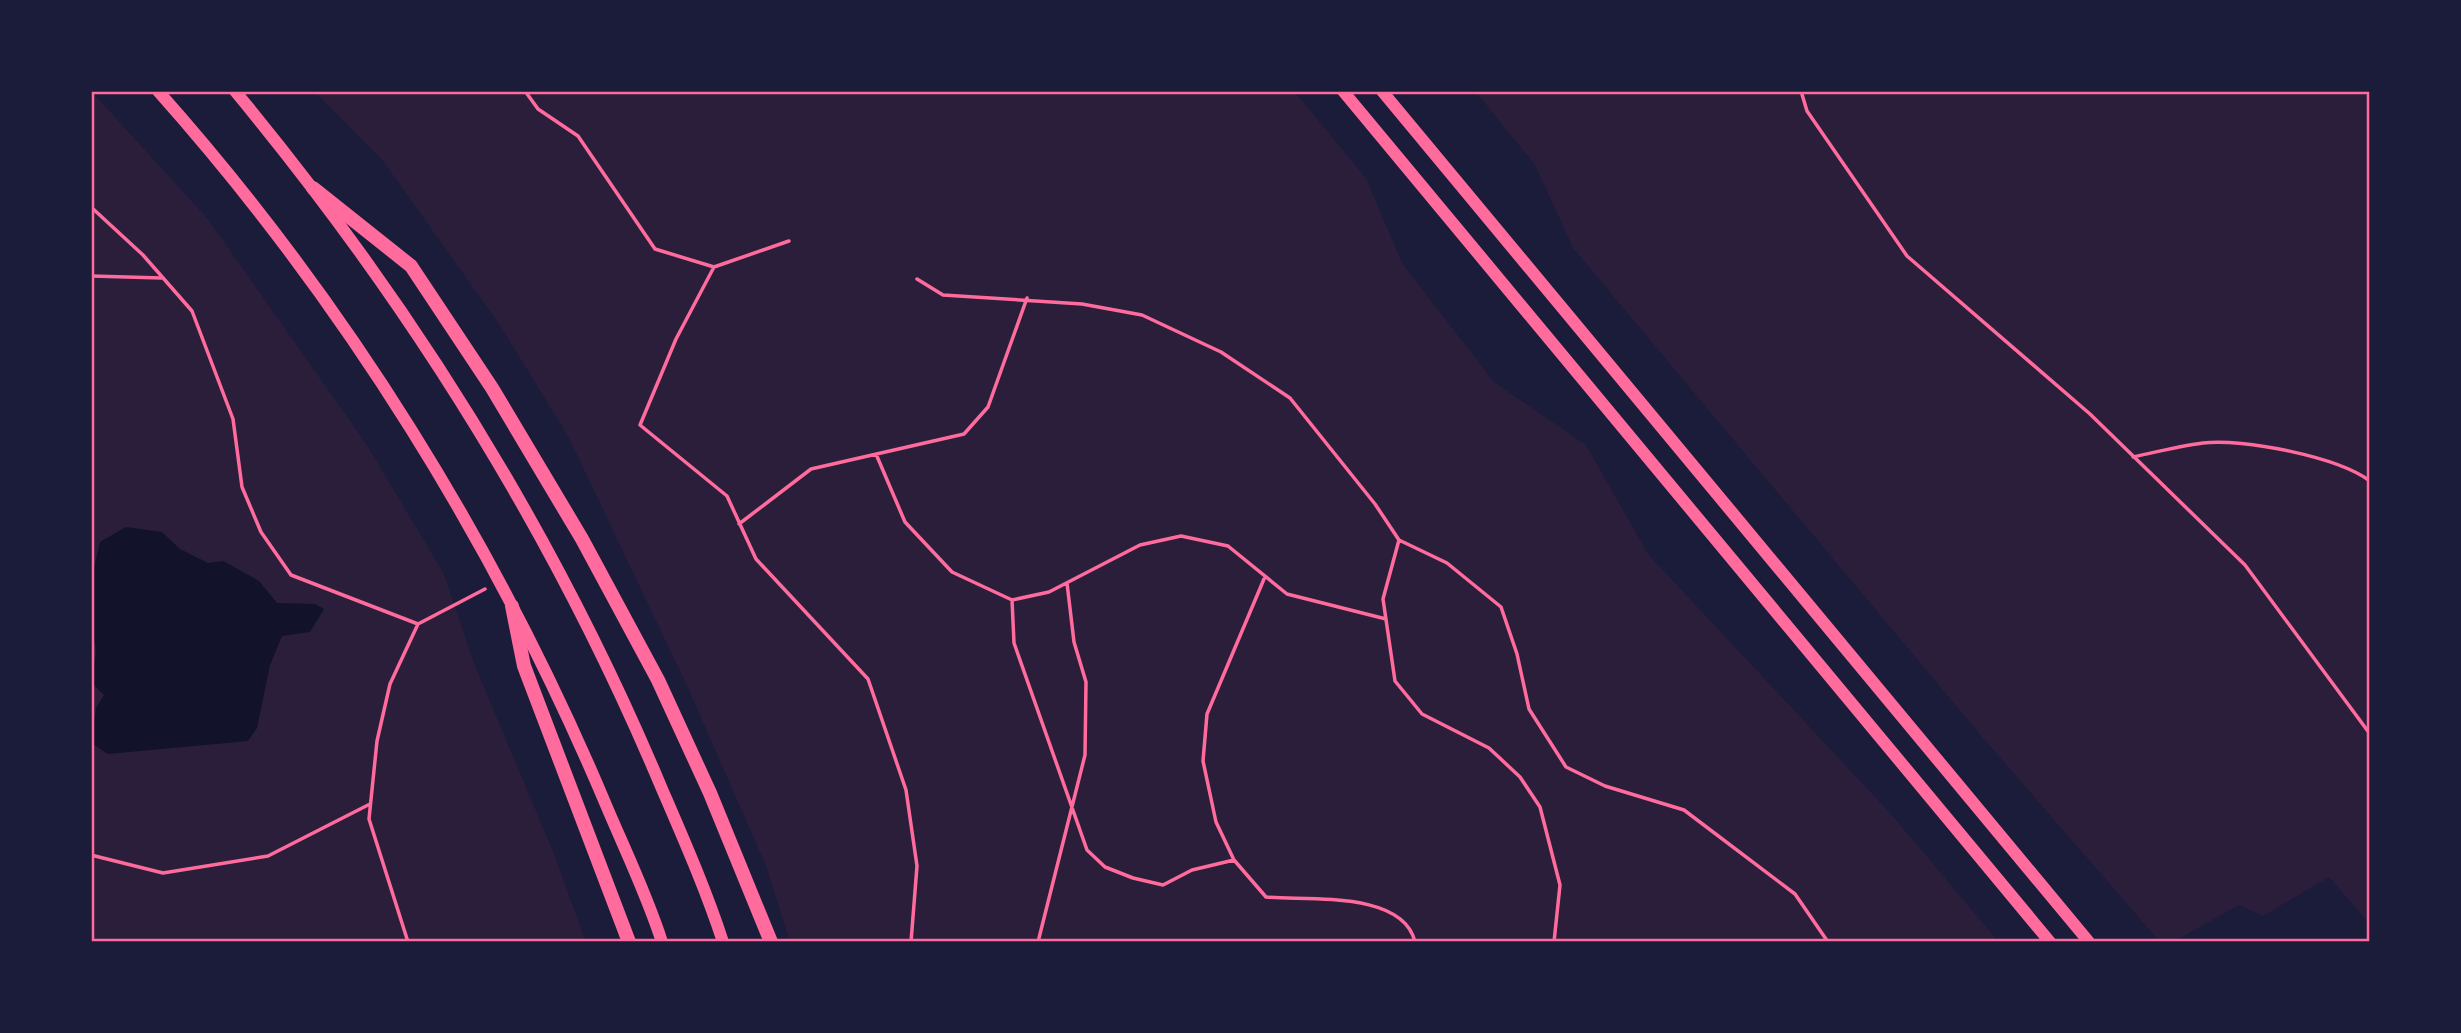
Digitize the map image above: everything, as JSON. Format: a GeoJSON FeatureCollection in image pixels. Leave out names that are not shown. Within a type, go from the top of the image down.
{"type":"FeatureCollection","features":[{"type":"Feature","properties":{"kind":"highway"},"geometry":{"type":"LineString","coordinates":[[313,188],[411,266],[492,388],[582,540],[658,680],[710,793],[771,942]]}},
{"type":"Feature","properties":{"kind":"highway"},"geometry":{"type":"LineString","coordinates":[[512,606],[524,666],[629,942]]}},
{"type":"Feature","properties":{"kind":"main road"},"geometry":{"type":"LineString","coordinates":[[158,91],[267,223],[360,352],[407,425],[499,582],[571,722],[662,942]]}},
{"type":"Feature","properties":{"kind":"main road"},"geometry":{"type":"LineString","coordinates":[[235,91],[313,188],[415,330],[535,527],[624,698],[710,904],[723,942]]}},
{"type":"Feature","properties":{"kind":"main road"},"geometry":{"type":"LineString","coordinates":[[1343,91],[2050,942]]}},
{"type":"Feature","properties":{"kind":"main road"},"geometry":{"type":"LineString","coordinates":[[1382,91],[2089,942]]}},
{"type":"Feature","properties":{"kind":"path"},"geometry":{"type":"LineString","coordinates":[[525,91],[538,109],[578,136],[654,249],[714,267],[789,241]]}},
{"type":"Feature","properties":{"kind":"path"},"geometry":{"type":"LineString","coordinates":[[1801,91],[1807,111],[1907,256],[2090,414],[2245,565],[2370,734]]}},
{"type":"Feature","properties":{"kind":"path"},"geometry":{"type":"LineString","coordinates":[[91,207],[163,278],[192,311],[233,419],[242,487],[261,532],[291,575],[418,624]]}},
{"type":"Feature","properties":{"kind":"path"},"geometry":{"type":"LineString","coordinates":[[714,267],[676,339],[640,425],[727,496],[756,559],[868,679],[906,790],[917,866],[911,942]]}},
{"type":"Feature","properties":{"kind":"path"},"geometry":{"type":"LineString","coordinates":[[91,276],[163,278]]}},
{"type":"Feature","properties":{"kind":"path"},"geometry":{"type":"LineString","coordinates":[[917,279],[943,295],[1027,298],[1082,304],[1142,315],[1221,352],[1290,398],[1375,504],[1399,540],[1447,563],[1501,607],[1517,654],[1529,709],[1566,767],[1605,786],[1684,810],[1795,894],[1828,942]]}},
{"type":"Feature","properties":{"kind":"path"},"geometry":{"type":"LineString","coordinates":[[740,524],[811,470],[964,434],[988,407],[1027,298]]}},
{"type":"Feature","properties":{"kind":"path"},"geometry":{"type":"LineString","coordinates":[[2133,457],[2205,442],[2284,449],[2357,471],[2370,481]]}},
{"type":"Feature","properties":{"kind":"path"},"geometry":{"type":"LineString","coordinates":[[876,454],[905,522],[953,572],[1012,600],[1049,592],[1140,545],[1181,536],[1228,546],[1264,579],[1287,594],[1386,619]]}},
{"type":"Feature","properties":{"kind":"path"},"geometry":{"type":"LineString","coordinates":[[1399,540],[1383,598],[1395,681],[1422,714],[1489,748],[1520,777],[1539,807],[1560,885],[1555,942]]}},
{"type":"Feature","properties":{"kind":"path"},"geometry":{"type":"LineString","coordinates":[[1264,579],[1207,714],[1203,761],[1216,822],[1234,860],[1266,897],[1306,901],[1349,899],[1388,911],[1412,930],[1415,942]]}},
{"type":"Feature","properties":{"kind":"path"},"geometry":{"type":"LineString","coordinates":[[408,942],[369,819],[377,741],[390,684],[418,624],[499,582]]}},
{"type":"Feature","properties":{"kind":"path"},"geometry":{"type":"LineString","coordinates":[[1038,942],[1085,755],[1086,682],[1074,642],[1067,583]]}},
{"type":"Feature","properties":{"kind":"path"},"geometry":{"type":"LineString","coordinates":[[1012,600],[1014,643],[1070,810],[1087,850],[1105,867],[1133,878],[1163,885],[1192,870],[1234,860]]}},
{"type":"Feature","properties":{"kind":"path"},"geometry":{"type":"LineString","coordinates":[[91,856],[163,873],[255,859],[268,856],[371,803]]}},
{"type":"Feature","properties":{"kind":"shaded area"},"geometry":{"type":"Polygon","coordinates":[[[91,91],[208,219],[367,445],[443,572],[474,663],[554,854],[586,942],[91,942],[91,91]]]}},
{"type":"Feature","properties":{"kind":"shaded area"},"geometry":{"type":"Polygon","coordinates":[[[314,91],[1294,91],[1366,178],[1402,263],[1494,382],[1586,445],[1648,554],[1891,814],[1999,942],[790,942],[766,866],[688,688],[568,436],[499,324],[383,161],[314,91]]]}},
{"type":"Feature","properties":{"kind":"shaded area"},"geometry":{"type":"Polygon","coordinates":[[[1475,91],[2370,91],[2370,924],[2329,877],[2263,916],[2239,905],[2173,942],[2160,942],[1983,738],[1573,248],[1535,165],[1475,91]]]}},
{"type":"Feature","properties":{"kind":"shaded area"},"geometry":{"type":"Polygon","coordinates":[[[126,527],[162,532],[180,549],[208,563],[223,561],[259,581],[277,603],[315,604],[324,609],[310,632],[282,636],[270,665],[257,728],[248,741],[108,754],[91,743],[96,708],[104,695],[91,682],[96,647],[91,636],[91,581],[100,542],[126,527]]]}}]}
